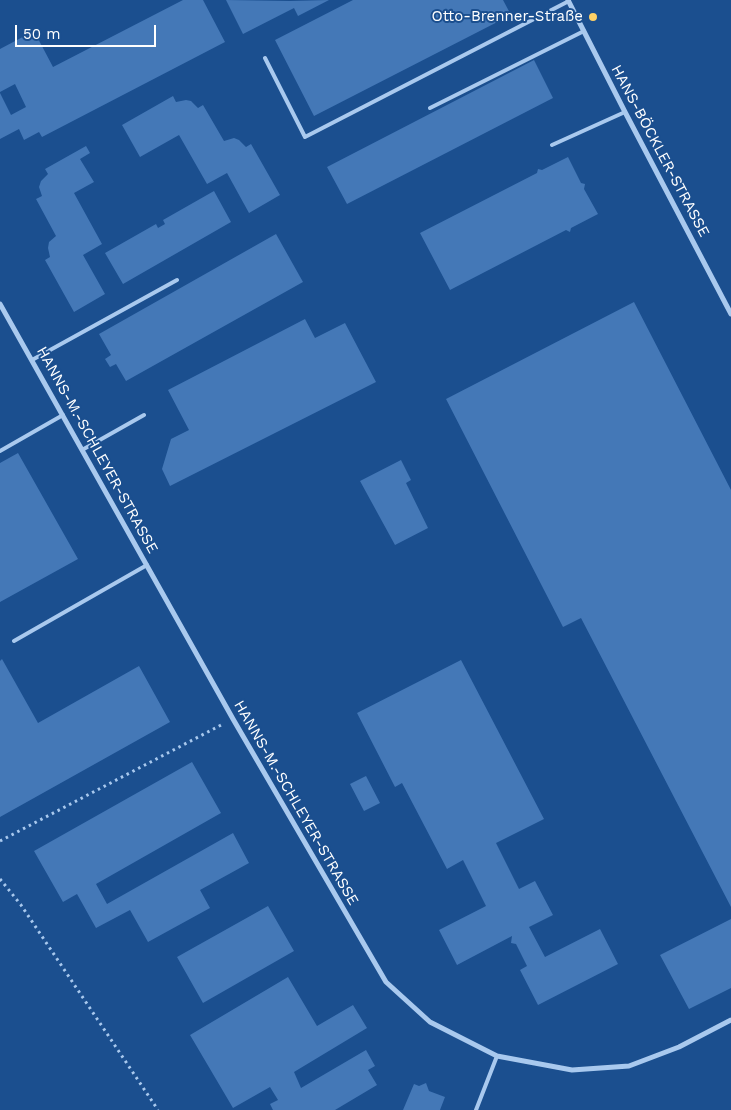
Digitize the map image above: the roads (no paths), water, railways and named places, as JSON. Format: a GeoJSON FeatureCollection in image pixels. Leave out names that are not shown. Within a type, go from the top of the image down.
{"type":"FeatureCollection","features":[{"type":"Feature","properties":{"kind":"street","name":"HANS-BÖCKLER-STRASSE"},"geometry":{"type":"LineString","coordinates":[[568,1],[731,314]]}},
{"type":"Feature","properties":{"kind":"street","name":"HANNS-M.-SCHLEYER-STRASSE"},"geometry":{"type":"LineString","coordinates":[[0,304],[233,719],[386,982],[430,1022],[497,1056],[572,1070],[628,1066],[679,1047],[731,1020]]}},
{"type":"Feature","properties":{"kind":"lane"},"geometry":{"type":"LineString","coordinates":[[265,58],[305,137],[568,1]]}},
{"type":"Feature","properties":{"kind":"lane"},"geometry":{"type":"LineString","coordinates":[[430,108],[584,31]]}},
{"type":"Feature","properties":{"kind":"lane"},"geometry":{"type":"LineString","coordinates":[[552,145],[625,112]]}},
{"type":"Feature","properties":{"kind":"lane"},"geometry":{"type":"LineString","coordinates":[[32,360],[177,280]]}},
{"type":"Feature","properties":{"kind":"lane"},"geometry":{"type":"LineString","coordinates":[[0,451],[63,415]]}},
{"type":"Feature","properties":{"kind":"lane"},"geometry":{"type":"LineString","coordinates":[[82,450],[144,415]]}},
{"type":"Feature","properties":{"kind":"lane"},"geometry":{"type":"LineString","coordinates":[[14,641],[147,565]]}},
{"type":"Feature","properties":{"kind":"lane"},"geometry":{"type":"LineString","coordinates":[[476,1110],[497,1056]]}},
{"type":"Feature","properties":{"kind":"place","name":"Otto-Brenner-Straße"},"geometry":{"type":"Point","coordinates":[593,17]}}]}
